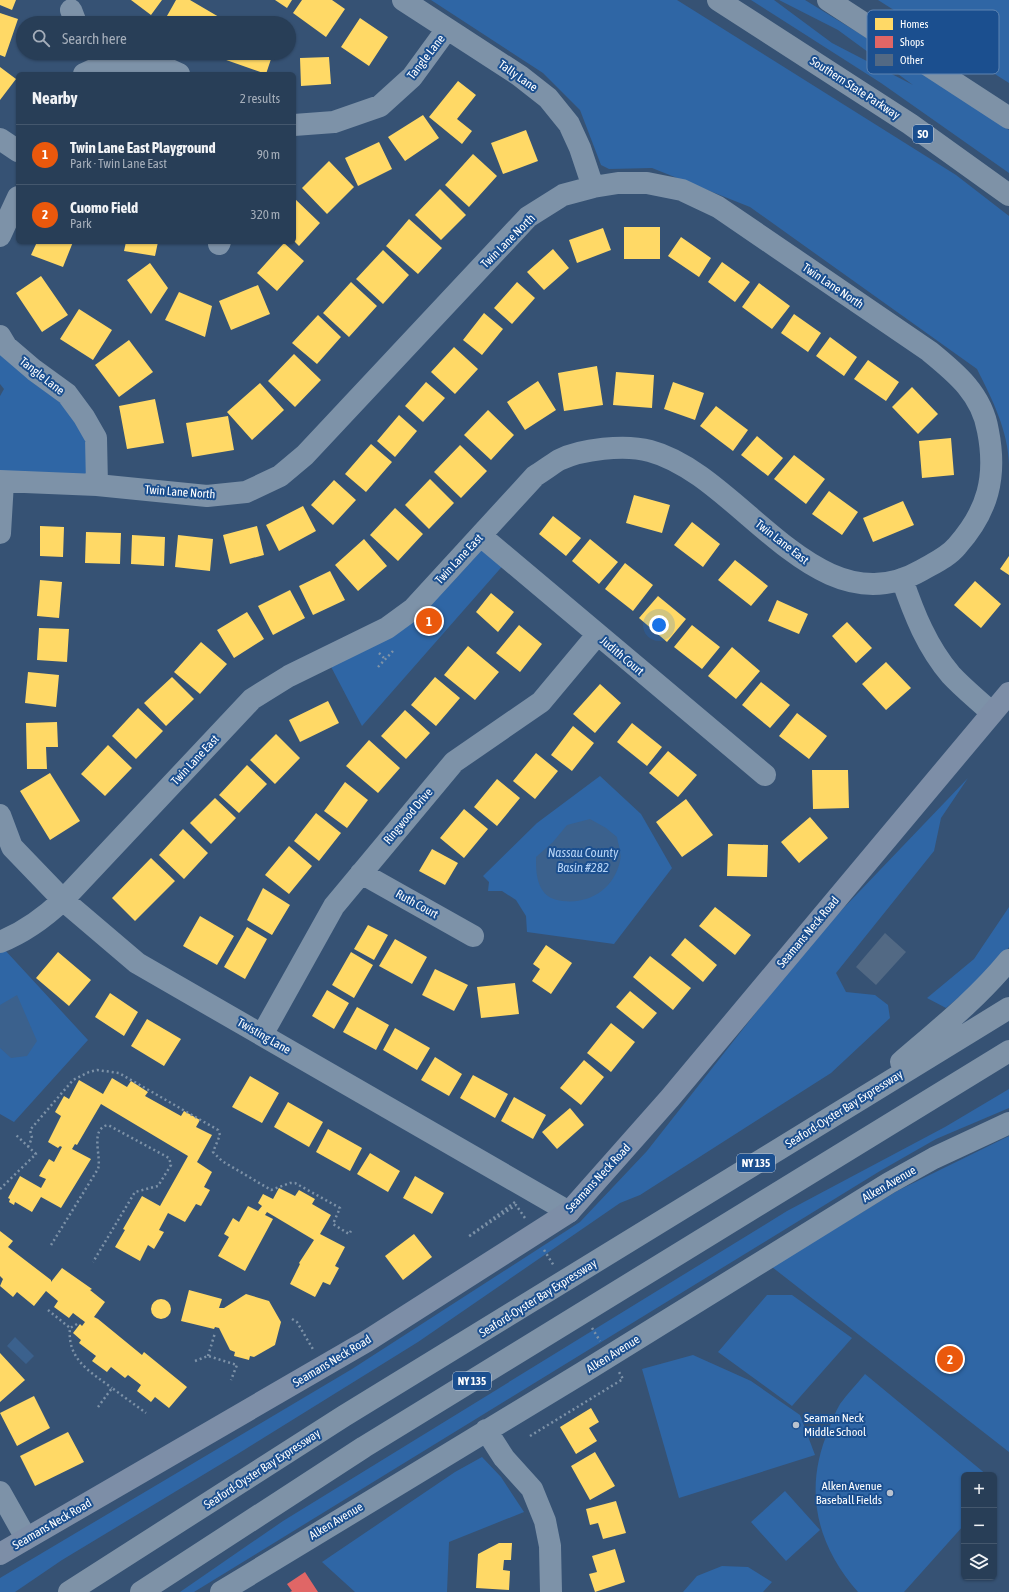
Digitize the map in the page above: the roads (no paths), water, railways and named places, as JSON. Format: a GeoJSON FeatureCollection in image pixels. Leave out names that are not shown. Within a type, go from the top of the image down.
{"type":"FeatureCollection","features":[{"type":"Feature","properties":{"kind":"highway","name":"Southern State Parkway"},"geometry":{"type":"LineString","coordinates":[[718,0],[910,124],[1009,195]]}},
{"type":"Feature","properties":{"kind":"highway"},"geometry":{"type":"LineString","coordinates":[[828,0],[867,25]]}},
{"type":"Feature","properties":{"kind":"highway"},"geometry":{"type":"LineString","coordinates":[[942,74],[1009,118]]}},
{"type":"Feature","properties":{"kind":"highway"},"geometry":{"type":"LineString","coordinates":[[850,1106],[965,1007],[995,978],[1009,960]]}},
{"type":"Feature","properties":{"kind":"highway","name":"Seaford-Oyster Bay Expressway"},"geometry":{"type":"LineString","coordinates":[[69,1592],[338,1420],[1009,1008]]}},
{"type":"Feature","properties":{"kind":"highway","name":"NY 135"},"geometry":{"type":"LineString","coordinates":[[141,1592],[364,1447],[1009,1051]]}},
{"type":"Feature","properties":{"kind":"highway"},"geometry":{"type":"LineString","coordinates":[[869,1137],[1009,1069]]}},
{"type":"Feature","properties":{"kind":"main road","name":"Seamans Neck Road"},"geometry":{"type":"LineString","coordinates":[[0,1554],[367,1341],[569,1212],[670,1098],[1009,693]]}},
{"type":"Feature","properties":{"kind":"street","name":"Tally Lane"},"geometry":{"type":"LineString","coordinates":[[404,0],[520,76],[548,98],[569,124],[578,142],[593,187]]}},
{"type":"Feature","properties":{"kind":"street","name":"Tangle Lane"},"geometry":{"type":"LineString","coordinates":[[296,126],[334,122],[380,106],[412,77],[447,29]]}},
{"type":"Feature","properties":{"kind":"street"},"geometry":{"type":"LineString","coordinates":[[88,65],[126,62],[168,68],[175,72]]}},
{"type":"Feature","properties":{"kind":"street"},"geometry":{"type":"LineString","coordinates":[[0,139],[16,149]]}},
{"type":"Feature","properties":{"kind":"street","name":"Twin Lane North"},"geometry":{"type":"LineString","coordinates":[[1,482],[97,485],[207,496],[246,492],[280,476],[304,455],[528,217],[563,195],[593,187],[618,183],[647,183],[682,190],[718,207],[928,351],[956,373],[974,394],[987,422],[991,448],[992,464],[989,489],[984,506],[971,531],[951,553],[902,579]]}},
{"type":"Feature","properties":{"kind":"street"},"geometry":{"type":"LineString","coordinates":[[0,236],[16,201]]}},
{"type":"Feature","properties":{"kind":"street","name":"Tangle Lane"},"geometry":{"type":"LineString","coordinates":[[0,336],[6,346],[34,370],[67,394],[84,417],[96,438],[97,485]]}},
{"type":"Feature","properties":{"kind":"street","name":"Twin Lane East"},"geometry":{"type":"LineString","coordinates":[[0,942],[17,935],[39,921],[63,900],[252,699],[289,676],[387,628],[413,609],[535,476],[560,460],[594,450],[622,448],[648,450],[671,459],[696,472],[803,560],[828,575],[874,584],[902,579]]}},
{"type":"Feature","properties":{"kind":"street"},"geometry":{"type":"LineString","coordinates":[[0,533],[1,482]]}},
{"type":"Feature","properties":{"kind":"street","name":"Judith Court"},"geometry":{"type":"LineString","coordinates":[[481,536],[765,775]]}},
{"type":"Feature","properties":{"kind":"street"},"geometry":{"type":"LineString","coordinates":[[902,579],[915,618],[929,644],[951,675],[992,713]]}},
{"type":"Feature","properties":{"kind":"street","name":"Ringwood Drive"},"geometry":{"type":"LineString","coordinates":[[262,1035],[334,906],[361,873],[454,762],[541,702],[597,635]]}},
{"type":"Feature","properties":{"kind":"street","name":"Twisting Lane"},"geometry":{"type":"LineString","coordinates":[[0,815],[12,847],[63,900],[138,963],[569,1212]]}},
{"type":"Feature","properties":{"kind":"street","name":"Ruth Court"},"geometry":{"type":"LineString","coordinates":[[361,873],[473,936]]}},
{"type":"Feature","properties":{"kind":"street","name":"Alken Avenue"},"geometry":{"type":"LineString","coordinates":[[222,1592],[582,1373],[889,1183],[934,1158],[1009,1123]]}},
{"type":"Feature","properties":{"kind":"street"},"geometry":{"type":"LineString","coordinates":[[486,1430],[504,1458],[532,1488],[546,1521],[550,1546],[551,1592]]}},
{"type":"Feature","properties":{"kind":"street"},"geometry":{"type":"LineString","coordinates":[[0,1492],[26,1538]]}},
{"type":"Feature","properties":{"kind":"water","name":"Nassau County Basin #282"},"geometry":{"type":"Polygon","coordinates":[[[590,819],[606,828],[617,837],[621,855],[617,871],[606,887],[591,897],[573,901],[559,901],[550,898],[545,894],[539,884],[536,857],[553,842],[567,825],[590,819]]]}},
{"type":"Feature","properties":{"kind":"water"},"geometry":{"type":"Polygon","coordinates":[[[17,995],[37,1041],[27,1056],[11,1058],[0,1048],[0,1005],[17,995]]]}},
{"type":"Feature","properties":{"kind":"water"},"geometry":{"type":"Polygon","coordinates":[[[15,1337],[34,1356],[26,1364],[7,1346],[15,1337]]]}},
{"type":"Feature","properties":{"kind":"place","name":"Twin Lane East Playground"},"geometry":{"type":"Point","coordinates":[429,621]}},
{"type":"Feature","properties":{"kind":"place","name":"Cuomo Field"},"geometry":{"type":"Point","coordinates":[950,1359]}},
{"type":"Feature","properties":{"kind":"place","name":"Seaman Neck Middle School"},"geometry":{"type":"Point","coordinates":[796,1425]}},
{"type":"Feature","properties":{"kind":"place","name":"Alken Avenue Baseball Fields"},"geometry":{"type":"Point","coordinates":[890,1493]}}]}
